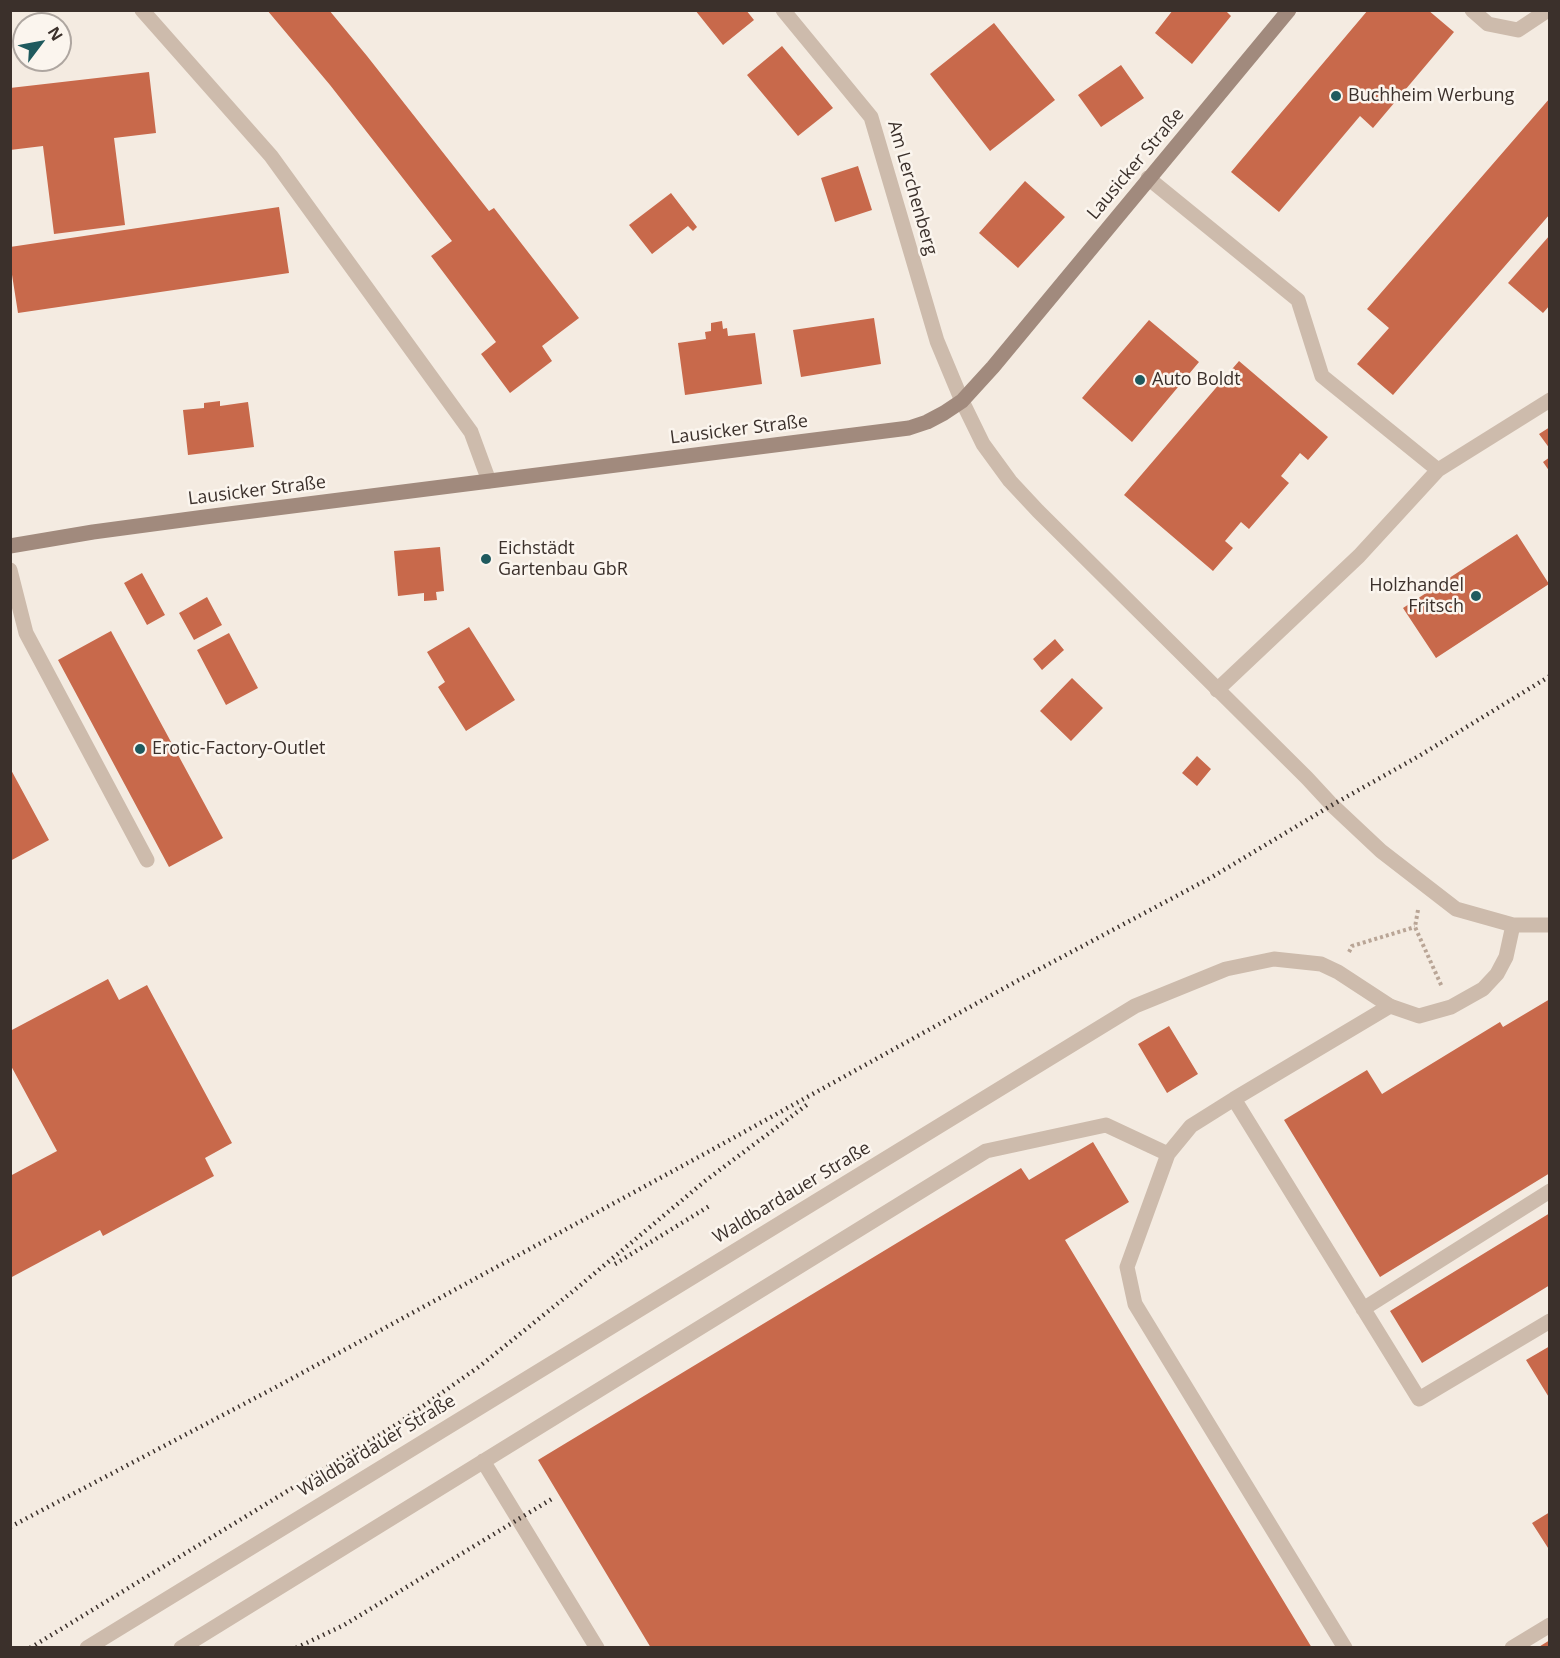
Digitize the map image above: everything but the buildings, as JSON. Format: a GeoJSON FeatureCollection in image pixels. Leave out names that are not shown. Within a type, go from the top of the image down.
{"type":"FeatureCollection","features":[{"type":"Feature","properties":{"kind":"main road","name":"Lausicker Straße"},"geometry":{"type":"LineString","coordinates":[[10,546],[104,530],[909,428],[927,422],[962,400],[993,367],[1289,10]]}},
{"type":"Feature","properties":{"kind":"street"},"geometry":{"type":"LineString","coordinates":[[142,10],[271,156],[471,432],[489,481]]}},
{"type":"Feature","properties":{"kind":"street","name":"Am Lerchenberg"},"geometry":{"type":"LineString","coordinates":[[783,10],[871,117],[937,341],[983,444],[1010,481],[1332,805],[1381,851],[1456,909],[1513,925],[1550,925]]}},
{"type":"Feature","properties":{"kind":"street"},"geometry":{"type":"LineString","coordinates":[[1472,10],[1488,24],[1518,30],[1548,10]]}},
{"type":"Feature","properties":{"kind":"street"},"geometry":{"type":"LineString","coordinates":[[1148,178],[1298,300],[1322,376],[1438,470]]}},
{"type":"Feature","properties":{"kind":"street"},"geometry":{"type":"LineString","coordinates":[[1217,690],[1359,556],[1438,470],[1550,400]]}},
{"type":"Feature","properties":{"kind":"street"},"geometry":{"type":"LineString","coordinates":[[10,570],[26,633],[147,860]]}},
{"type":"Feature","properties":{"kind":"street","name":"Waldbardauer Straße"},"geometry":{"type":"LineString","coordinates":[[87,1647],[1135,1006],[1226,969],[1274,959],[1321,964],[1338,972],[1389,1006],[1419,1016],[1451,1007],[1483,989],[1497,974],[1506,957],[1513,925]]}},
{"type":"Feature","properties":{"kind":"street"},"geometry":{"type":"LineString","coordinates":[[1345,1647],[1135,1304],[1127,1267],[1168,1154],[1191,1126],[1389,1006]]}},
{"type":"Feature","properties":{"kind":"street"},"geometry":{"type":"LineString","coordinates":[[1234,1099],[1419,1399],[1550,1320]]}},
{"type":"Feature","properties":{"kind":"street"},"geometry":{"type":"LineString","coordinates":[[181,1647],[986,1151],[1106,1125],[1168,1154]]}},
{"type":"Feature","properties":{"kind":"street"},"geometry":{"type":"LineString","coordinates":[[1363,1309],[1550,1191]]}},
{"type":"Feature","properties":{"kind":"street"},"geometry":{"type":"LineString","coordinates":[[483,1461],[594,1646]]}},
{"type":"Feature","properties":{"kind":"street"},"geometry":{"type":"LineString","coordinates":[[1512,1647],[1550,1625]]}},
{"type":"Feature","properties":{"kind":"path"},"geometry":{"type":"LineString","coordinates":[[1423,883],[1415,927],[1451,1007]]}},
{"type":"Feature","properties":{"kind":"path"},"geometry":{"type":"LineString","coordinates":[[1338,972],[1352,946],[1415,927]]}},
{"type":"Feature","properties":{"kind":"railway"},"geometry":{"type":"LineString","coordinates":[[10,1527],[278,1386],[1017,981],[1212,877],[1419,756],[1550,676]]}},
{"type":"Feature","properties":{"kind":"railway"},"geometry":{"type":"LineString","coordinates":[[30,1648],[399,1423],[480,1366],[705,1181],[808,1104]]}},
{"type":"Feature","properties":{"kind":"railway"},"geometry":{"type":"LineString","coordinates":[[615,1264],[711,1205]]}},
{"type":"Feature","properties":{"kind":"railway"},"geometry":{"type":"LineString","coordinates":[[296,1648],[344,1625],[555,1497]]}},
{"type":"Feature","properties":{"kind":"place","name":"Buchheim Werbung"},"geometry":{"type":"Point","coordinates":[1336,96]}},
{"type":"Feature","properties":{"kind":"place","name":"Auto Boldt"},"geometry":{"type":"Point","coordinates":[1140,380]}},
{"type":"Feature","properties":{"kind":"place","name":"Eichstädt Gartenbau GbR"},"geometry":{"type":"Point","coordinates":[486,559]}},
{"type":"Feature","properties":{"kind":"place","name":"Holzhandel Fritsch"},"geometry":{"type":"Point","coordinates":[1476,596]}},
{"type":"Feature","properties":{"kind":"place","name":"Erotic-Factory-Outlet"},"geometry":{"type":"Point","coordinates":[140,749]}}]}
